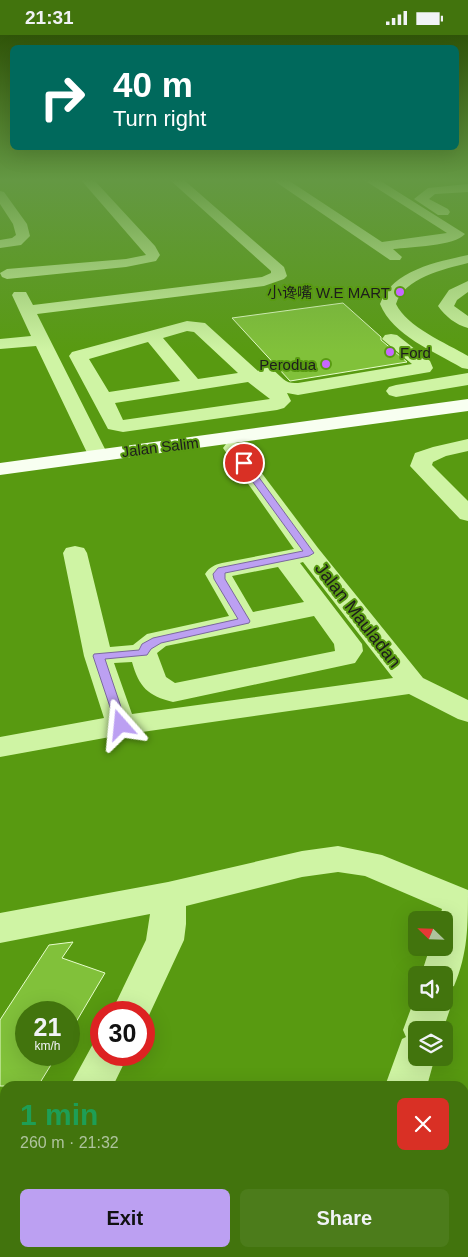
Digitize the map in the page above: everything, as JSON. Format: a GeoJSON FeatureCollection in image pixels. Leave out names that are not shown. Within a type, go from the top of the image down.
{"type":"FeatureCollection","features":[{"type":"Feature","properties":{"kind":"main road","name":"Jalan Salim"},"geometry":{"type":"LineString","coordinates":[[0,469],[468,405]]}},
{"type":"Feature","properties":{"kind":"main road","name":"Jalan Salim"},"geometry":{"type":"LineString","coordinates":[[0,478],[468,415]]}},
{"type":"Feature","properties":{"kind":"street"},"geometry":{"type":"LineString","coordinates":[[0,244],[16,242],[22,237]]}},
{"type":"Feature","properties":{"kind":"street"},"geometry":{"type":"LineString","coordinates":[[97,455],[29,310],[4,268],[126,263],[152,258],[153,255],[150,249],[139,237]]}},
{"type":"Feature","properties":{"kind":"street"},"geometry":{"type":"LineString","coordinates":[[29,310],[264,281],[279,276],[279,271],[241,237]]}},
{"type":"Feature","properties":{"kind":"street"},"geometry":{"type":"LineString","coordinates":[[364,237],[397,259]]}},
{"type":"Feature","properties":{"kind":"street"},"geometry":{"type":"LineString","coordinates":[[379,247],[450,237]]}},
{"type":"Feature","properties":{"kind":"street"},"geometry":{"type":"LineString","coordinates":[[468,259],[408,279],[396,287],[389,296],[389,304],[393,315],[468,365]]}},
{"type":"Feature","properties":{"kind":"street"},"geometry":{"type":"LineString","coordinates":[[468,286],[454,293],[446,306],[450,311],[468,323]]}},
{"type":"Feature","properties":{"kind":"street"},"geometry":{"type":"LineString","coordinates":[[207,325],[241,351],[282,387],[290,389],[421,370],[424,368]]}},
{"type":"Feature","properties":{"kind":"street"},"geometry":{"type":"LineString","coordinates":[[52,361],[78,356],[187,326],[198,327],[252,376],[281,398],[281,401],[277,404],[207,417]]}},
{"type":"Feature","properties":{"kind":"street"},"geometry":{"type":"LineString","coordinates":[[152,336],[193,385]]}},
{"type":"Feature","properties":{"kind":"street"},"geometry":{"type":"LineString","coordinates":[[390,339],[424,365],[424,368],[448,383],[468,399]]}},
{"type":"Feature","properties":{"kind":"street"},"geometry":{"type":"LineString","coordinates":[[0,344],[43,340]]}},
{"type":"Feature","properties":{"kind":"street"},"geometry":{"type":"LineString","coordinates":[[78,356],[103,399],[115,425],[118,426],[207,417],[468,379]]}},
{"type":"Feature","properties":{"kind":"street"},"geometry":{"type":"LineString","coordinates":[[103,399],[252,376]]}},
{"type":"Feature","properties":{"kind":"street"},"geometry":{"type":"LineString","coordinates":[[198,443],[208,435],[211,427],[207,417]]}},
{"type":"Feature","properties":{"kind":"street"},"geometry":{"type":"LineString","coordinates":[[468,445],[440,451],[423,458],[421,466],[468,514]]}},
{"type":"Feature","properties":{"kind":"street","name":"Jalan Mauladan"},"geometry":{"type":"LineString","coordinates":[[233,448],[297,556],[412,684],[468,712]]}},
{"type":"Feature","properties":{"kind":"street"},"geometry":{"type":"LineString","coordinates":[[75,553],[98,656],[121,725]]}},
{"type":"Feature","properties":{"kind":"street"},"geometry":{"type":"LineString","coordinates":[[245,621],[218,574],[222,570],[297,556],[319,607],[348,644],[350,651],[345,657],[173,693],[162,690],[155,685],[143,653],[146,647],[157,640],[319,607]]}},
{"type":"Feature","properties":{"kind":"street"},"geometry":{"type":"LineString","coordinates":[[98,656],[143,653]]}},
{"type":"Feature","properties":{"kind":"street"},"geometry":{"type":"LineString","coordinates":[[0,747],[121,725],[412,684]]}},
{"type":"Feature","properties":{"kind":"street"},"geometry":{"type":"LineString","coordinates":[[0,928],[168,895],[302,863],[338,859],[370,864],[465,904],[443,966]]}},
{"type":"Feature","properties":{"kind":"street"},"geometry":{"type":"LineString","coordinates":[[136,1001],[164,940],[168,924],[168,895]]}},
{"type":"Feature","properties":{"kind":"street"},"geometry":{"type":"LineString","coordinates":[[94,1081],[102,1066]]}},
{"type":"Feature","properties":{"kind":"street"},"geometry":{"type":"LineString","coordinates":[[407,1081],[412,1066]]}},
{"type":"Feature","properties":{"kind":"building"},"geometry":{"type":"Polygon","coordinates":[[[343,303],[407,362],[290,381],[232,318],[343,303]]]}},
{"type":"Feature","properties":{"kind":"building"},"geometry":{"type":"Polygon","coordinates":[[[73,942],[62,958],[105,973],[80,1015],[80,1001],[15,1001],[15,1066],[50,1066],[41,1081],[0,1081],[0,1020],[49,945],[73,942]]]}},
{"type":"Feature","properties":{"kind":"place","name":"小谗嘴 W.E MART"},"geometry":{"type":"Point","coordinates":[400,292]}},
{"type":"Feature","properties":{"kind":"place","name":"Ford"},"geometry":{"type":"Point","coordinates":[390,352]}},
{"type":"Feature","properties":{"kind":"place","name":"Perodua"},"geometry":{"type":"Point","coordinates":[326,364]}},
{"type":"Feature","properties":{"kind":"route"},"geometry":{"type":"LineString","coordinates":[[121,725],[98,656],[143,653],[146,647],[157,640],[245,621],[219,579],[218,574],[222,570],[309,553],[244,463]]}}]}
